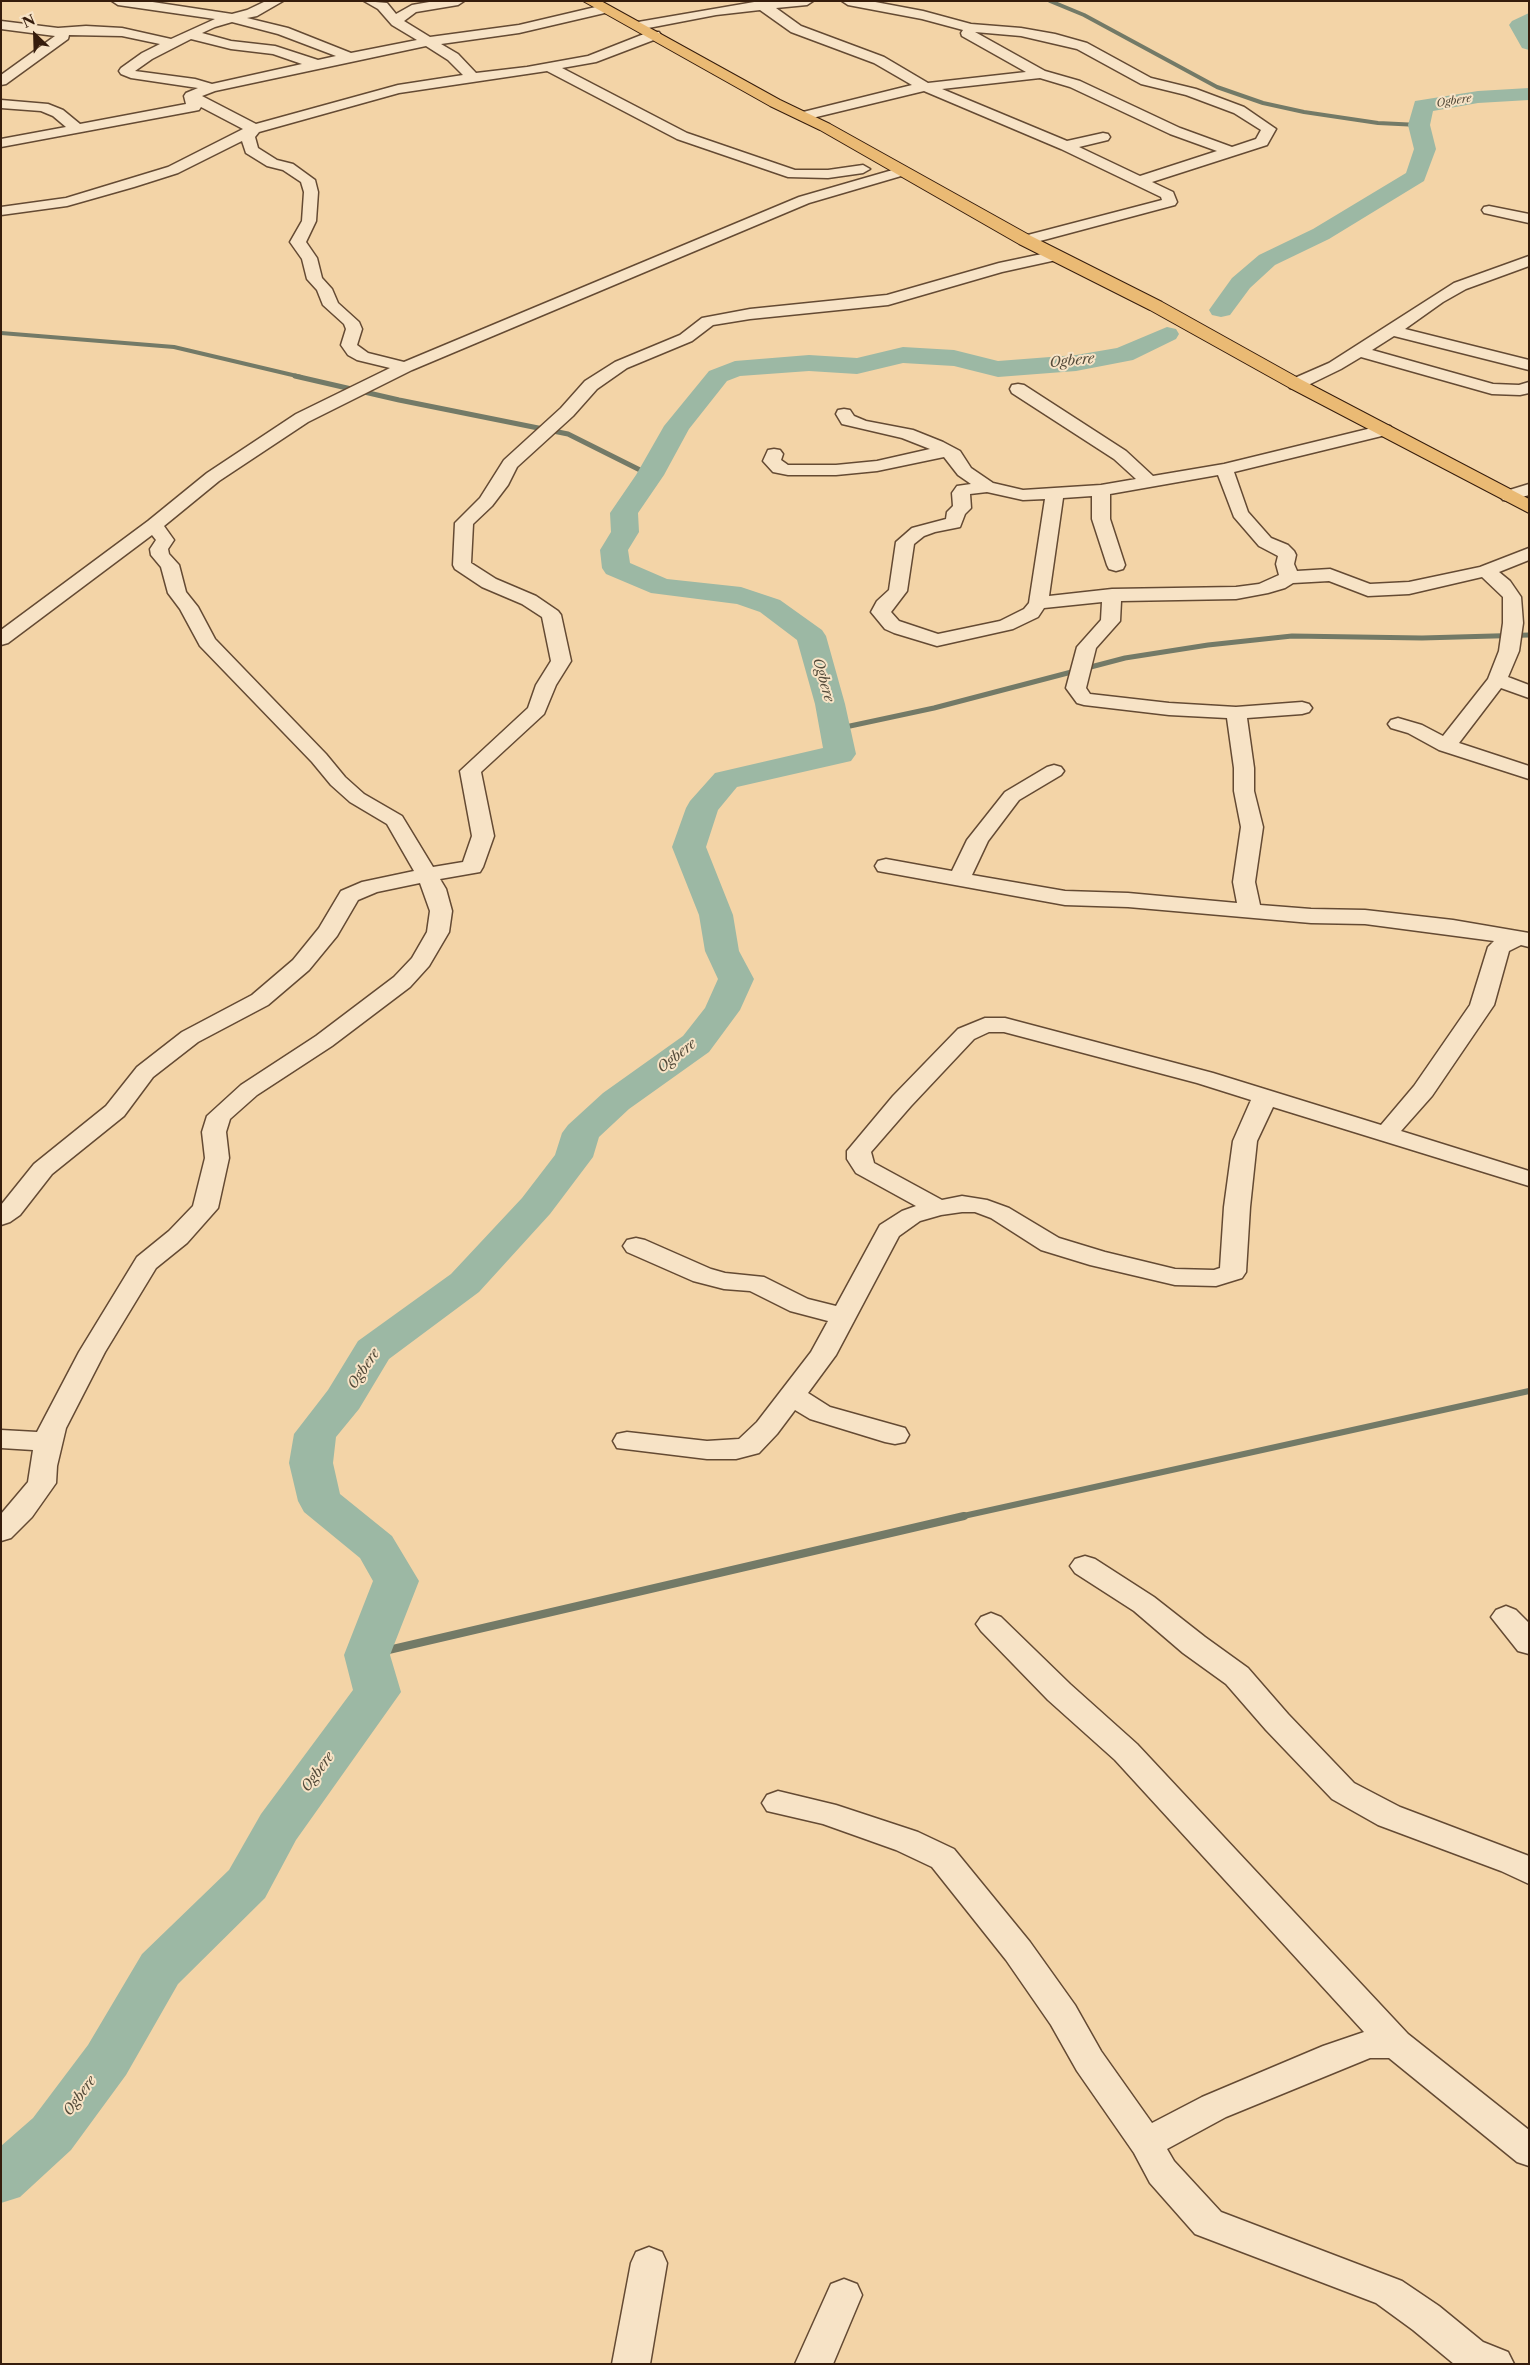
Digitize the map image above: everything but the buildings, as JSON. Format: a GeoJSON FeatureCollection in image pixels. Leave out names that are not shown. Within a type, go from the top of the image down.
{"type":"FeatureCollection","features":[{"type":"Feature","properties":{"kind":"main road"},"geometry":{"type":"LineString","coordinates":[[597,5],[804,116],[1025,240],[1156,306],[1296,384],[1529,507]]}},
{"type":"Feature","properties":{"kind":"street"},"geometry":{"type":"LineString","coordinates":[[118,1],[228,18],[283,31],[350,56]]}},
{"type":"Feature","properties":{"kind":"street"},"geometry":{"type":"LineString","coordinates":[[211,88],[196,83],[131,74],[126,71],[147,56],[189,34],[228,18],[252,13],[277,1]]}},
{"type":"Feature","properties":{"kind":"street"},"geometry":{"type":"LineString","coordinates":[[370,1],[384,6],[387,13],[397,22],[431,41],[453,57],[473,77]]}},
{"type":"Feature","properties":{"kind":"street"},"geometry":{"type":"LineString","coordinates":[[407,1],[420,7]]}},
{"type":"Feature","properties":{"kind":"street"},"geometry":{"type":"LineString","coordinates":[[397,22],[398,19],[412,9],[458,1]]}},
{"type":"Feature","properties":{"kind":"street"},"geometry":{"type":"LineString","coordinates":[[638,26],[666,19],[760,5],[807,1]]}},
{"type":"Feature","properties":{"kind":"street"},"geometry":{"type":"LineString","coordinates":[[848,1],[923,15],[970,28],[1047,36],[1082,46],[1146,82],[1202,95],[1258,120],[1268,129],[1262,142],[1156,174],[1141,181]]}},
{"type":"Feature","properties":{"kind":"street"},"geometry":{"type":"LineString","coordinates":[[191,96],[211,88],[350,56],[431,41],[519,29],[597,5]]}},
{"type":"Feature","properties":{"kind":"street"},"geometry":{"type":"LineString","coordinates":[[760,5],[774,12],[796,29],[879,60],[925,87],[1066,146],[1168,194],[1170,202],[1025,240]]}},
{"type":"Feature","properties":{"kind":"street"},"geometry":{"type":"LineString","coordinates":[[923,15],[978,37],[1040,74],[1074,84],[1167,128],[1233,152]]}},
{"type":"Feature","properties":{"kind":"street"},"geometry":{"type":"LineString","coordinates":[[1,25],[58,32],[86,30],[122,32],[173,43]]}},
{"type":"Feature","properties":{"kind":"street"},"geometry":{"type":"LineString","coordinates":[[1,81],[62,36],[58,32]]}},
{"type":"Feature","properties":{"kind":"street"},"geometry":{"type":"LineString","coordinates":[[189,34],[232,45],[275,50],[316,64]]}},
{"type":"Feature","properties":{"kind":"street"},"geometry":{"type":"LineString","coordinates":[[1,211],[67,202],[147,178],[173,170],[254,129],[398,89],[549,67],[590,59],[654,35]]}},
{"type":"Feature","properties":{"kind":"street"},"geometry":{"type":"LineString","coordinates":[[5,60],[27,62]]}},
{"type":"Feature","properties":{"kind":"street"},"geometry":{"type":"LineString","coordinates":[[549,67],[682,136],[793,174],[828,174],[896,167]]}},
{"type":"Feature","properties":{"kind":"street"},"geometry":{"type":"LineString","coordinates":[[804,116],[925,87],[1040,74]]}},
{"type":"Feature","properties":{"kind":"street"},"geometry":{"type":"LineString","coordinates":[[191,96],[254,129]]}},
{"type":"Feature","properties":{"kind":"street"},"geometry":{"type":"LineString","coordinates":[[1,143],[194,107],[191,96]]}},
{"type":"Feature","properties":{"kind":"street"},"geometry":{"type":"LineString","coordinates":[[1,104],[43,107],[58,113],[78,130]]}},
{"type":"Feature","properties":{"kind":"street"},"geometry":{"type":"LineString","coordinates":[[254,129],[248,137],[251,150],[272,163],[288,167],[308,180],[311,192],[309,220],[298,242],[331,305],[351,322],[354,329],[349,345],[354,352],[363,357],[406,367]]}},
{"type":"Feature","properties":{"kind":"street"},"geometry":{"type":"LineString","coordinates":[[1066,146],[1103,137]]}},
{"type":"Feature","properties":{"kind":"street"},"geometry":{"type":"LineString","coordinates":[[1,639],[154,525],[213,477],[302,418],[406,367],[804,200],[896,167]]}},
{"type":"Feature","properties":{"kind":"street"},"geometry":{"type":"LineString","coordinates":[[1489,210],[1529,219]]}},
{"type":"Feature","properties":{"kind":"street"},"geometry":{"type":"LineString","coordinates":[[1,1217],[10,1210],[43,1169],[115,1111],[145,1072],[190,1037],[260,1000],[301,965],[330,931],[349,896],[370,887],[472,867],[483,836],[470,771],[537,710],[546,685],[561,661],[551,615],[529,600],[489,583],[462,565],[464,523],[486,502],[499,485],[510,464],[568,412],[591,385],[622,365],[686,338],[708,321],[750,314],[888,300],[999,268],[1056,256]]}},
{"type":"Feature","properties":{"kind":"street"},"geometry":{"type":"LineString","coordinates":[[1296,384],[1335,366],[1460,286],[1529,261]]}},
{"type":"Feature","properties":{"kind":"street"},"geometry":{"type":"LineString","coordinates":[[1391,330],[1529,365]]}},
{"type":"Feature","properties":{"kind":"street"},"geometry":{"type":"LineString","coordinates":[[1358,351],[1440,375],[1505,391],[1529,387]]}},
{"type":"Feature","properties":{"kind":"street"},"geometry":{"type":"LineString","coordinates":[[1440,375],[1485,355]]}},
{"type":"Feature","properties":{"kind":"street"},"geometry":{"type":"LineString","coordinates":[[1018,389],[1120,456],[1150,482]]}},
{"type":"Feature","properties":{"kind":"street"},"geometry":{"type":"LineString","coordinates":[[844,414],[848,420],[907,434],[954,455],[964,471],[987,487]]}},
{"type":"Feature","properties":{"kind":"street"},"geometry":{"type":"LineString","coordinates":[[1055,494],[1038,604],[1031,613],[1006,625],[937,640],[928,639],[892,625],[881,612],[884,605],[898,591],[906,542],[918,532],[931,527],[954,523],[956,512],[962,508],[961,493],[964,490],[987,487],[1023,495],[1101,490],[1224,468],[1384,430]]}},
{"type":"Feature","properties":{"kind":"street"},"geometry":{"type":"LineString","coordinates":[[774,454],[772,461],[779,468],[788,470],[817,470],[877,466],[946,451]]}},
{"type":"Feature","properties":{"kind":"street"},"geometry":{"type":"LineString","coordinates":[[1224,468],[1240,513],[1265,542],[1282,549],[1288,555],[1285,564],[1289,577]]}},
{"type":"Feature","properties":{"kind":"street"},"geometry":{"type":"LineString","coordinates":[[1509,496],[1529,488]]}},
{"type":"Feature","properties":{"kind":"street"},"geometry":{"type":"LineString","coordinates":[[1101,490],[1102,519],[1116,565]]}},
{"type":"Feature","properties":{"kind":"street"},"geometry":{"type":"LineString","coordinates":[[1,1531],[22,1510],[42,1483],[43,1466],[52,1428],[92,1352],[146,1263],[178,1237],[205,1208],[217,1158],[214,1132],[219,1116],[249,1090],[324,1041],[402,982],[421,961],[438,932],[441,911],[434,889],[394,820],[358,798],[338,780],[207,642],[193,614],[178,593],[170,565],[160,555],[159,549],[165,540],[154,525]]}},
{"type":"Feature","properties":{"kind":"street"},"geometry":{"type":"LineString","coordinates":[[1038,604],[1112,594],[1236,593],[1278,584],[1289,577],[1322,577],[1330,575],[1360,588],[1386,590],[1409,588],[1486,571],[1529,554]]}},
{"type":"Feature","properties":{"kind":"street"},"geometry":{"type":"LineString","coordinates":[[1446,746],[1497,680],[1509,651],[1513,623],[1512,597],[1504,585],[1486,571]]}},
{"type":"Feature","properties":{"kind":"street"},"geometry":{"type":"LineString","coordinates":[[1112,594],[1110,622],[1087,647],[1076,688],[1084,699],[1169,709],[1236,713],[1302,708]]}},
{"type":"Feature","properties":{"kind":"street"},"geometry":{"type":"LineString","coordinates":[[1497,680],[1529,692]]}},
{"type":"Feature","properties":{"kind":"street"},"geometry":{"type":"LineString","coordinates":[[1236,713],[1244,768],[1244,791],[1252,827],[1244,882],[1250,911]]}},
{"type":"Feature","properties":{"kind":"street"},"geometry":{"type":"LineString","coordinates":[[1398,724],[1415,729],[1446,746],[1529,774]]}},
{"type":"Feature","properties":{"kind":"street"},"geometry":{"type":"LineString","coordinates":[[959,880],[978,840],[1012,796],[1054,770]]}},
{"type":"Feature","properties":{"kind":"street"},"geometry":{"type":"LineString","coordinates":[[886,866],[1065,898],[1128,900],[1312,916],[1365,916],[1453,927],[1524,939]]}},
{"type":"Feature","properties":{"kind":"street"},"geometry":{"type":"LineString","coordinates":[[1385,1135],[1423,1091],[1482,1005],[1499,947],[1524,939]]}},
{"type":"Feature","properties":{"kind":"street"},"geometry":{"type":"LineString","coordinates":[[938,1208],[865,1168],[859,1160],[859,1151],[902,1101],[966,1034],[985,1026],[1005,1025],[1204,1078],[1529,1179]]}},
{"type":"Feature","properties":{"kind":"street"},"geometry":{"type":"LineString","coordinates":[[627,1441],[707,1450],[736,1450],[749,1446],[767,1428],[823,1355],[889,1231],[911,1216],[938,1208],[962,1204],[978,1205],[1000,1213],[1050,1244],[1091,1257],[1175,1277],[1216,1278],[1233,1272],[1237,1207],[1245,1141],[1265,1097]]}},
{"type":"Feature","properties":{"kind":"street"},"geometry":{"type":"LineString","coordinates":[[636,1246],[702,1275],[724,1281],[755,1283],[768,1288],[799,1306],[844,1317]]}},
{"type":"Feature","properties":{"kind":"street"},"geometry":{"type":"LineString","coordinates":[[792,1394],[820,1413],[895,1435]]}},
{"type":"Feature","properties":{"kind":"street"},"geometry":{"type":"LineString","coordinates":[[1,1439],[49,1442]]}},
{"type":"Feature","properties":{"kind":"street"},"geometry":{"type":"LineString","coordinates":[[1085,1566],[1144,1604],[1194,1645],[1237,1676],[1277,1722],[1343,1791],[1389,1816],[1512,1862],[1529,1872]]}},
{"type":"Feature","properties":{"kind":"street"},"geometry":{"type":"LineString","coordinates":[[1506,1617],[1529,1643]]}},
{"type":"Feature","properties":{"kind":"street"},"geometry":{"type":"LineString","coordinates":[[991,1624],[1059,1692],[1126,1752],[1396,2044],[1529,2152]]}},
{"type":"Feature","properties":{"kind":"street"},"geometry":{"type":"LineString","coordinates":[[778,1803],[824,1813],[907,1841],[943,1858],[1018,1950],[1062,2015],[1089,2061],[1146,2143],[1162,2172],[1208,2223],[1389,2292],[1426,2318],[1470,2354],[1495,2364]]}},
{"type":"Feature","properties":{"kind":"street"},"geometry":{"type":"LineString","coordinates":[[1146,2143],[1214,2107],[1335,2056],[1370,2044],[1396,2044]]}},
{"type":"Feature","properties":{"kind":"street"},"geometry":{"type":"LineString","coordinates":[[631,2364],[649,2263]]}},
{"type":"Feature","properties":{"kind":"street"},"geometry":{"type":"LineString","coordinates":[[814,2364],[844,2295]]}},
{"type":"Feature","properties":{"kind":"waterway"},"geometry":{"type":"LineString","coordinates":[[1050,1],[1084,15],[1217,87],[1263,103],[1304,112],[1378,123],[1419,125]]}},
{"type":"Feature","properties":{"kind":"waterway","name":"Ogbere"},"geometry":{"type":"LineString","coordinates":[[1529,19],[1519,25],[1529,44]]}},
{"type":"Feature","properties":{"kind":"waterway","name":"Ogbere"},"geometry":{"type":"LineString","coordinates":[[1221,310],[1241,283],[1267,260],[1321,234],[1416,176],[1425,149],[1419,125],[1423,106],[1478,97],[1529,94]]}},
{"type":"Feature","properties":{"kind":"waterway"},"geometry":{"type":"LineString","coordinates":[[1,333],[174,347],[301,377]]}},
{"type":"Feature","properties":{"kind":"waterway","name":"Ogbere"},"geometry":{"type":"LineString","coordinates":[[1,2180],[52,2134],[107,2060],[160,1969],[247,1884],[278,1827],[377,1692],[367,1655],[396,1581],[376,1547],[320,1501],[311,1463],[315,1434],[344,1399],[373,1350],[465,1283],[536,1206],[574,1157],[581,1133],[616,1101],[696,1044],[722,1010],[736,979],[722,951],[716,915],[689,847],[702,808],[726,780],[840,754],[830,704],[811,636],[770,606],[741,596],[661,587],[616,568],[614,550],[625,532],[624,513],[650,475],[677,426],[718,376],[735,369],[809,363],[857,366],[903,355],[954,358],[998,369],[1076,363],[1124,355],[1167,334]]}},
{"type":"Feature","properties":{"kind":"waterway"},"geometry":{"type":"LineString","coordinates":[[295,376],[399,400],[568,434],[650,475]]}},
{"type":"Feature","properties":{"kind":"waterway"},"geometry":{"type":"LineString","coordinates":[[836,729],[934,708],[1125,658],[1208,645],[1292,636],[1422,638],[1529,635]]}},
{"type":"Feature","properties":{"kind":"waterway"},"geometry":{"type":"LineString","coordinates":[[959,1517],[1529,1391]]}},
{"type":"Feature","properties":{"kind":"waterway"},"geometry":{"type":"LineString","coordinates":[[367,1655],[964,1516]]}}]}
